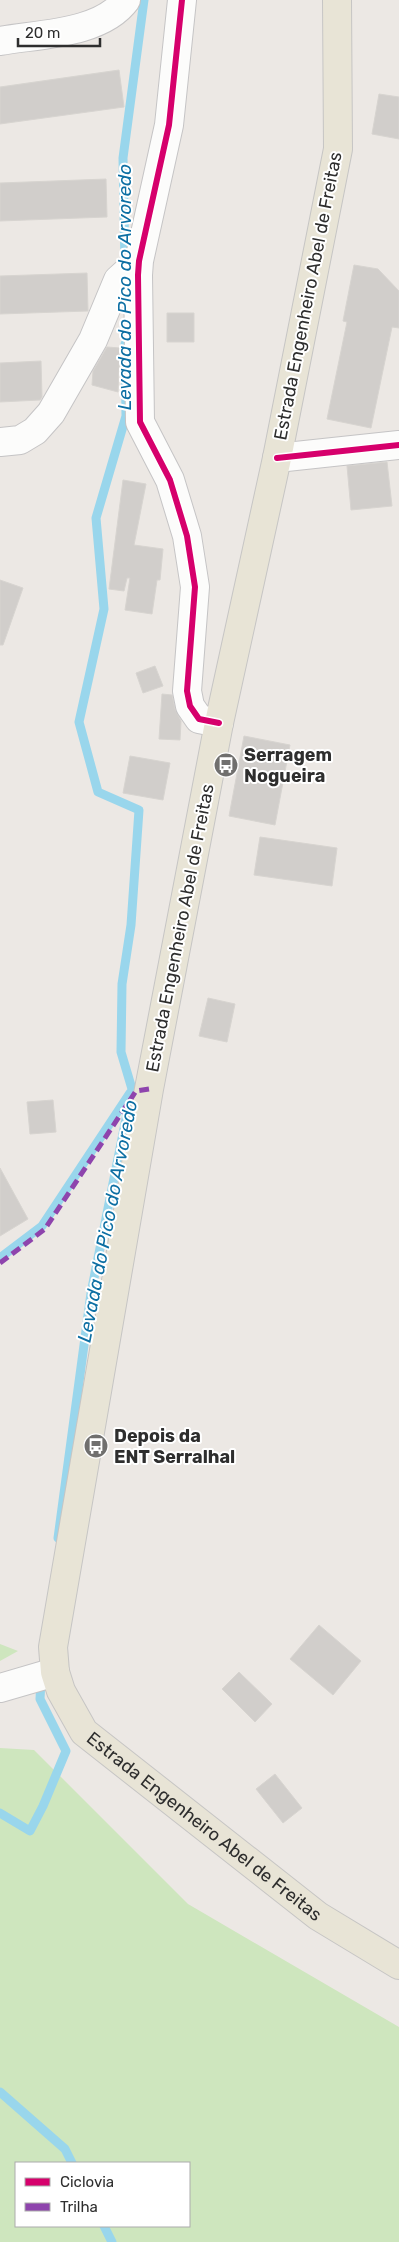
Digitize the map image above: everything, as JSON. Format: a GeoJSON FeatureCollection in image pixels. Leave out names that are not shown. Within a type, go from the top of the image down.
{"type":"FeatureCollection","features":[{"type":"Feature","properties":{"kind":"main road","name":"Estrada Engenheiro Abel de Freitas"},"geometry":{"type":"LineString","coordinates":[[338,0],[338,149],[277,458],[219,723],[149,1089],[63,1584],[54,1647],[46,1674],[61,1691],[84,1732],[318,1916],[399,1965]]}},
{"type":"Feature","properties":{"kind":"street"},"geometry":{"type":"LineString","coordinates":[[0,41],[92,26],[120,9],[126,0]]}},
{"type":"Feature","properties":{"kind":"street"},"geometry":{"type":"LineString","coordinates":[[182,0],[168,125],[139,261],[140,422],[170,480],[187,536],[195,588],[187,692],[190,706],[198,719],[219,723]]}},
{"type":"Feature","properties":{"kind":"street"},"geometry":{"type":"LineString","coordinates":[[0,442],[20,440],[35,431],[51,413],[93,340],[118,280],[139,261]]}},
{"type":"Feature","properties":{"kind":"street"},"geometry":{"type":"LineString","coordinates":[[277,458],[399,445]]}},
{"type":"Feature","properties":{"kind":"street"},"geometry":{"type":"LineString","coordinates":[[0,1688],[46,1674]]}},
{"type":"Feature","properties":{"kind":"green space"},"geometry":{"type":"Polygon","coordinates":[[[0,1644],[18,1651],[0,1661],[0,1644]]]}},
{"type":"Feature","properties":{"kind":"green space"},"geometry":{"type":"Polygon","coordinates":[[[0,1748],[34,1750],[188,1904],[399,2027],[399,2242],[0,2242],[0,1748]]]}},
{"type":"Feature","properties":{"kind":"building"},"geometry":{"type":"Polygon","coordinates":[[[119,70],[124,107],[0,124],[0,87],[119,70]]]}},
{"type":"Feature","properties":{"kind":"building"},"geometry":{"type":"Polygon","coordinates":[[[379,94],[399,97],[399,139],[372,134],[379,94]]]}},
{"type":"Feature","properties":{"kind":"building"},"geometry":{"type":"Polygon","coordinates":[[[106,179],[107,217],[0,221],[0,183],[106,179]]]}},
{"type":"Feature","properties":{"kind":"building"},"geometry":{"type":"Polygon","coordinates":[[[354,265],[378,269],[399,291],[399,328],[392,327],[371,428],[327,419],[347,322],[343,321],[354,265]]]}},
{"type":"Feature","properties":{"kind":"building"},"geometry":{"type":"Polygon","coordinates":[[[87,273],[88,311],[0,314],[0,276],[87,273]]]}},
{"type":"Feature","properties":{"kind":"building"},"geometry":{"type":"Polygon","coordinates":[[[167,313],[194,313],[194,342],[167,342],[167,313]]]}},
{"type":"Feature","properties":{"kind":"building"},"geometry":{"type":"Polygon","coordinates":[[[107,347],[120,348],[118,392],[92,385],[93,371],[107,347]]]}},
{"type":"Feature","properties":{"kind":"building"},"geometry":{"type":"Polygon","coordinates":[[[41,361],[42,397],[40,400],[0,402],[0,363],[41,361]]]}},
{"type":"Feature","properties":{"kind":"building"},"geometry":{"type":"Polygon","coordinates":[[[387,462],[392,506],[351,510],[347,466],[387,462]]]}},
{"type":"Feature","properties":{"kind":"building"},"geometry":{"type":"Polygon","coordinates":[[[123,480],[146,484],[134,545],[163,549],[160,580],[157,580],[152,614],[125,610],[130,578],[127,578],[124,591],[109,589],[123,480]]]}},
{"type":"Feature","properties":{"kind":"building"},"geometry":{"type":"Polygon","coordinates":[[[0,580],[23,588],[3,645],[0,645],[0,580]]]}},
{"type":"Feature","properties":{"kind":"building"},"geometry":{"type":"Polygon","coordinates":[[[155,666],[163,686],[143,693],[136,673],[155,666]]]}},
{"type":"Feature","properties":{"kind":"building"},"geometry":{"type":"Polygon","coordinates":[[[162,694],[172,695],[175,709],[181,721],[180,740],[159,739],[162,694]]]}},
{"type":"Feature","properties":{"kind":"building"},"geometry":{"type":"Polygon","coordinates":[[[244,736],[290,745],[275,825],[229,816],[244,736]]]}},
{"type":"Feature","properties":{"kind":"building"},"geometry":{"type":"Polygon","coordinates":[[[130,756],[170,763],[163,800],[123,793],[130,756]]]}},
{"type":"Feature","properties":{"kind":"building"},"geometry":{"type":"Polygon","coordinates":[[[260,837],[337,848],[332,886],[254,875],[260,837]]]}},
{"type":"Feature","properties":{"kind":"building"},"geometry":{"type":"Polygon","coordinates":[[[208,998],[235,1004],[227,1042],[199,1036],[208,998]]]}},
{"type":"Feature","properties":{"kind":"building"},"geometry":{"type":"Polygon","coordinates":[[[53,1100],[56,1132],[30,1134],[27,1102],[53,1100]]]}},
{"type":"Feature","properties":{"kind":"building"},"geometry":{"type":"Polygon","coordinates":[[[0,1168],[28,1219],[0,1236],[0,1168]]]}},
{"type":"Feature","properties":{"kind":"building"},"geometry":{"type":"Polygon","coordinates":[[[319,1625],[361,1661],[333,1695],[290,1659],[319,1625]]]}},
{"type":"Feature","properties":{"kind":"building"},"geometry":{"type":"Polygon","coordinates":[[[239,1672],[272,1704],[255,1722],[222,1689],[239,1672]]]}},
{"type":"Feature","properties":{"kind":"building"},"geometry":{"type":"Polygon","coordinates":[[[275,1774],[302,1808],[283,1823],[256,1789],[275,1774]]]}},
{"type":"Feature","properties":{"kind":"waterway","name":"Levada do Pico do Arvoredo"},"geometry":{"type":"LineString","coordinates":[[125,266],[123,158],[144,0]]}},
{"type":"Feature","properties":{"kind":"waterway","name":"Levada do Pico do Arvoredo"},"geometry":{"type":"LineString","coordinates":[[58,1538],[91,1293],[132,1089],[121,1052],[122,984],[131,925],[139,810],[98,792],[79,722],[104,609],[96,518],[126,416],[125,344]]}},
{"type":"Feature","properties":{"kind":"waterway"},"geometry":{"type":"LineString","coordinates":[[0,1258],[42,1226],[130,1093]]}},
{"type":"Feature","properties":{"kind":"waterway","name":"Levada do Pico do Arvoredo"},"geometry":{"type":"LineString","coordinates":[[0,1813],[30,1831],[43,1806],[66,1751],[40,1699],[41,1680]]}},
{"type":"Feature","properties":{"kind":"waterway"},"geometry":{"type":"LineString","coordinates":[[0,2092],[65,2149],[72,2162]]}},
{"type":"Feature","properties":{"kind":"waterway"},"geometry":{"type":"LineString","coordinates":[[104,2227],[112,2242]]}},
{"type":"Feature","properties":{"kind":"marked path"},"geometry":{"type":"LineString","coordinates":[[0,1263],[45,1229],[136,1091],[149,1089]]}},
{"type":"Feature","properties":{"kind":"cycle path"},"geometry":{"type":"LineString","coordinates":[[182,0],[169,125],[139,261],[140,422],[170,480],[187,536],[195,587],[187,691],[190,706],[199,719],[219,723]]}},
{"type":"Feature","properties":{"kind":"cycle path"},"geometry":{"type":"LineString","coordinates":[[277,458],[399,445]]}},
{"type":"Feature","properties":{"kind":"place","name":"Serragem Nogueira"},"geometry":{"type":"Point","coordinates":[226,765]}},
{"type":"Feature","properties":{"kind":"place","name":"Depois da ENT Serralhal"},"geometry":{"type":"Point","coordinates":[96,1446]}}]}
